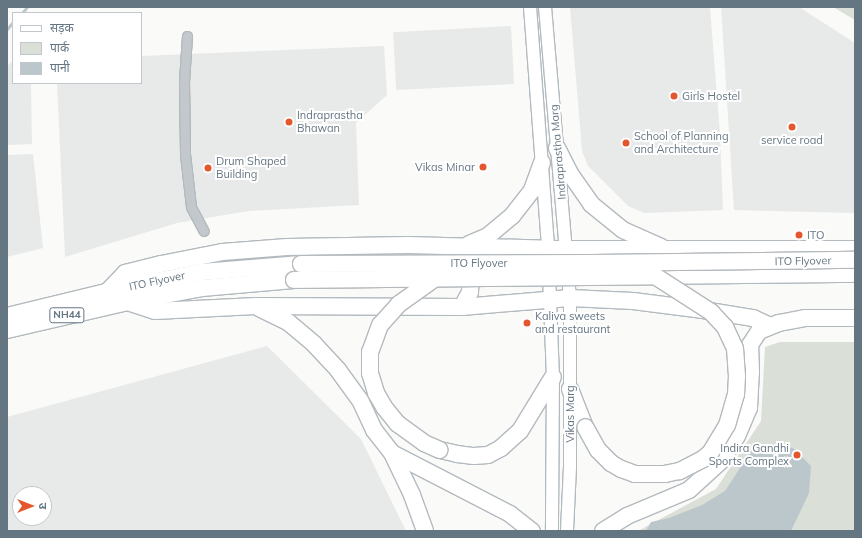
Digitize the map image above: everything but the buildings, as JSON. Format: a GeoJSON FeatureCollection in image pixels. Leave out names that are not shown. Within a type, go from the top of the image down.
{"type":"FeatureCollection","features":[{"type":"Feature","properties":{"kind":"highway"},"geometry":{"type":"LineString","coordinates":[[557,148],[591,204],[623,230],[666,249]]}},
{"type":"Feature","properties":{"kind":"highway"},"geometry":{"type":"LineString","coordinates":[[462,247],[488,236],[512,216],[532,190],[542,163]]}},
{"type":"Feature","properties":{"kind":"highway"},"geometry":{"type":"LineString","coordinates":[[106,293],[125,273],[222,252],[287,247],[400,245],[566,249],[855,249]]}},
{"type":"Feature","properties":{"kind":"highway"},"geometry":{"type":"LineString","coordinates":[[462,247],[468,259],[471,272],[470,292],[462,307]]}},
{"type":"Feature","properties":{"kind":"highway","name":"ITO Flyover"},"geometry":{"type":"LineString","coordinates":[[106,293],[202,272],[301,264],[855,260]]}},
{"type":"Feature","properties":{"kind":"highway","name":"ITO Flyover"},"geometry":{"type":"LineString","coordinates":[[127,302],[202,288],[294,280],[855,274]]}},
{"type":"Feature","properties":{"kind":"highway"},"geometry":{"type":"LineString","coordinates":[[570,389],[585,427],[598,450],[611,463],[621,469],[635,474],[665,474],[679,471],[703,459],[711,452],[727,424],[736,394],[737,376],[735,348],[725,327],[711,312],[655,276]]}},
{"type":"Feature","properties":{"kind":"highway"},"geometry":{"type":"LineString","coordinates":[[434,279],[399,304],[380,325],[370,352],[370,373],[376,393],[384,407],[398,424],[424,443],[457,454],[488,454],[501,448],[520,431],[553,377]]}},
{"type":"Feature","properties":{"kind":"highway","name":"NH44"},"geometry":{"type":"LineString","coordinates":[[7,316],[106,293]]}},
{"type":"Feature","properties":{"kind":"highway"},"geometry":{"type":"LineString","coordinates":[[127,302],[155,311],[256,306],[462,307],[570,298],[633,301],[703,310],[753,318],[770,326]]}},
{"type":"Feature","properties":{"kind":"highway","name":"NH44"},"geometry":{"type":"LineString","coordinates":[[7,330],[127,302]]}},
{"type":"Feature","properties":{"kind":"highway"},"geometry":{"type":"LineString","coordinates":[[256,306],[288,322],[314,344],[338,370],[361,402],[374,430],[392,453],[412,494],[425,531]]}},
{"type":"Feature","properties":{"kind":"highway"},"geometry":{"type":"LineString","coordinates":[[603,531],[627,516],[689,490],[723,459],[737,436],[749,408],[751,372],[750,345],[759,330],[779,323],[806,318],[855,318]]}},
{"type":"Feature","properties":{"kind":"highway"},"geometry":{"type":"LineString","coordinates":[[392,453],[510,514],[532,531]]}},
{"type":"Feature","properties":{"kind":"main road","name":"Indraprastha Marg"},"geometry":{"type":"LineString","coordinates":[[530,7],[548,248],[549,299]]}},
{"type":"Feature","properties":{"kind":"main road","name":"Indraprastha Marg"},"geometry":{"type":"LineString","coordinates":[[545,7],[570,298]]}},
{"type":"Feature","properties":{"kind":"main road","name":"Vikas Marg"},"geometry":{"type":"LineString","coordinates":[[567,531],[570,467],[570,298]]}},
{"type":"Feature","properties":{"kind":"main road","name":"Vikas Marg"},"geometry":{"type":"LineString","coordinates":[[549,299],[553,377],[552,531]]}},
{"type":"Feature","properties":{"kind":"street"},"geometry":{"type":"LineString","coordinates":[[187,36],[184,81],[185,154],[192,206],[204,230]]}},
{"type":"Feature","properties":{"kind":"shaded area"},"geometry":{"type":"Polygon","coordinates":[[[570,7],[710,7],[720,134],[723,210],[644,213],[628,206],[588,166],[582,151],[570,7]]]}},
{"type":"Feature","properties":{"kind":"shaded area","name":"service road"},"geometry":{"type":"Polygon","coordinates":[[[721,7],[799,7],[855,43],[855,213],[734,210],[721,7]]]}},
{"type":"Feature","properties":{"kind":"shaded area"},"geometry":{"type":"Polygon","coordinates":[[[511,26],[514,84],[396,90],[393,32],[511,26]]]}},
{"type":"Feature","properties":{"kind":"shaded area"},"geometry":{"type":"Polygon","coordinates":[[[384,46],[387,95],[356,123],[359,205],[249,211],[177,223],[65,257],[57,84],[142,84],[142,56],[384,46]]]}},
{"type":"Feature","properties":{"kind":"shaded area"},"geometry":{"type":"Polygon","coordinates":[[[12,62],[12,84],[31,84],[32,144],[7,145],[7,66],[12,62]]]}},
{"type":"Feature","properties":{"kind":"shaded area"},"geometry":{"type":"Polygon","coordinates":[[[33,154],[43,248],[7,257],[7,155],[33,154]]]}},
{"type":"Feature","properties":{"kind":"shaded area"},"geometry":{"type":"Polygon","coordinates":[[[267,346],[361,439],[406,531],[7,531],[7,417],[267,346]]]}},
{"type":"Feature","properties":{"kind":"green space"},"geometry":{"type":"Polygon","coordinates":[[[833,7],[855,7],[855,20],[833,7]]]}},
{"type":"Feature","properties":{"kind":"green space","name":"Indira Gandhi Sports Complex"},"geometry":{"type":"Polygon","coordinates":[[[780,342],[855,342],[855,531],[638,531],[716,489],[761,421],[765,347],[780,342]]]}},
{"type":"Feature","properties":{"kind":"water"},"geometry":{"type":"Polygon","coordinates":[[[770,446],[793,448],[811,466],[809,493],[791,531],[646,531],[651,522],[669,518],[702,505],[725,491],[751,451],[770,446]]]}},
{"type":"Feature","properties":{"kind":"waterway"},"geometry":{"type":"LineString","coordinates":[[23,12],[27,7]]}},
{"type":"Feature","properties":{"kind":"waterway"},"geometry":{"type":"LineString","coordinates":[[7,29],[12,23]]}},
{"type":"Feature","properties":{"kind":"place","name":"Girls Hostel"},"geometry":{"type":"Point","coordinates":[674,96]}},
{"type":"Feature","properties":{"kind":"place","name":"Indraprastha Bhawan"},"geometry":{"type":"Point","coordinates":[289,122]}},
{"type":"Feature","properties":{"kind":"place","name":"service road"},"geometry":{"type":"Point","coordinates":[792,127]}},
{"type":"Feature","properties":{"kind":"place","name":"School of Planning and Architecture"},"geometry":{"type":"Point","coordinates":[626,143]}},
{"type":"Feature","properties":{"kind":"place","name":"Vikas Minar"},"geometry":{"type":"Point","coordinates":[483,167]}},
{"type":"Feature","properties":{"kind":"place","name":"Drum Shaped Building"},"geometry":{"type":"Point","coordinates":[208,168]}},
{"type":"Feature","properties":{"kind":"place","name":"ITO"},"geometry":{"type":"Point","coordinates":[799,235]}},
{"type":"Feature","properties":{"kind":"place","name":"Kaliva sweets and restaurant"},"geometry":{"type":"Point","coordinates":[527,323]}},
{"type":"Feature","properties":{"kind":"place","name":"Indira Gandhi Sports Complex"},"geometry":{"type":"Point","coordinates":[797,455]}}]}
